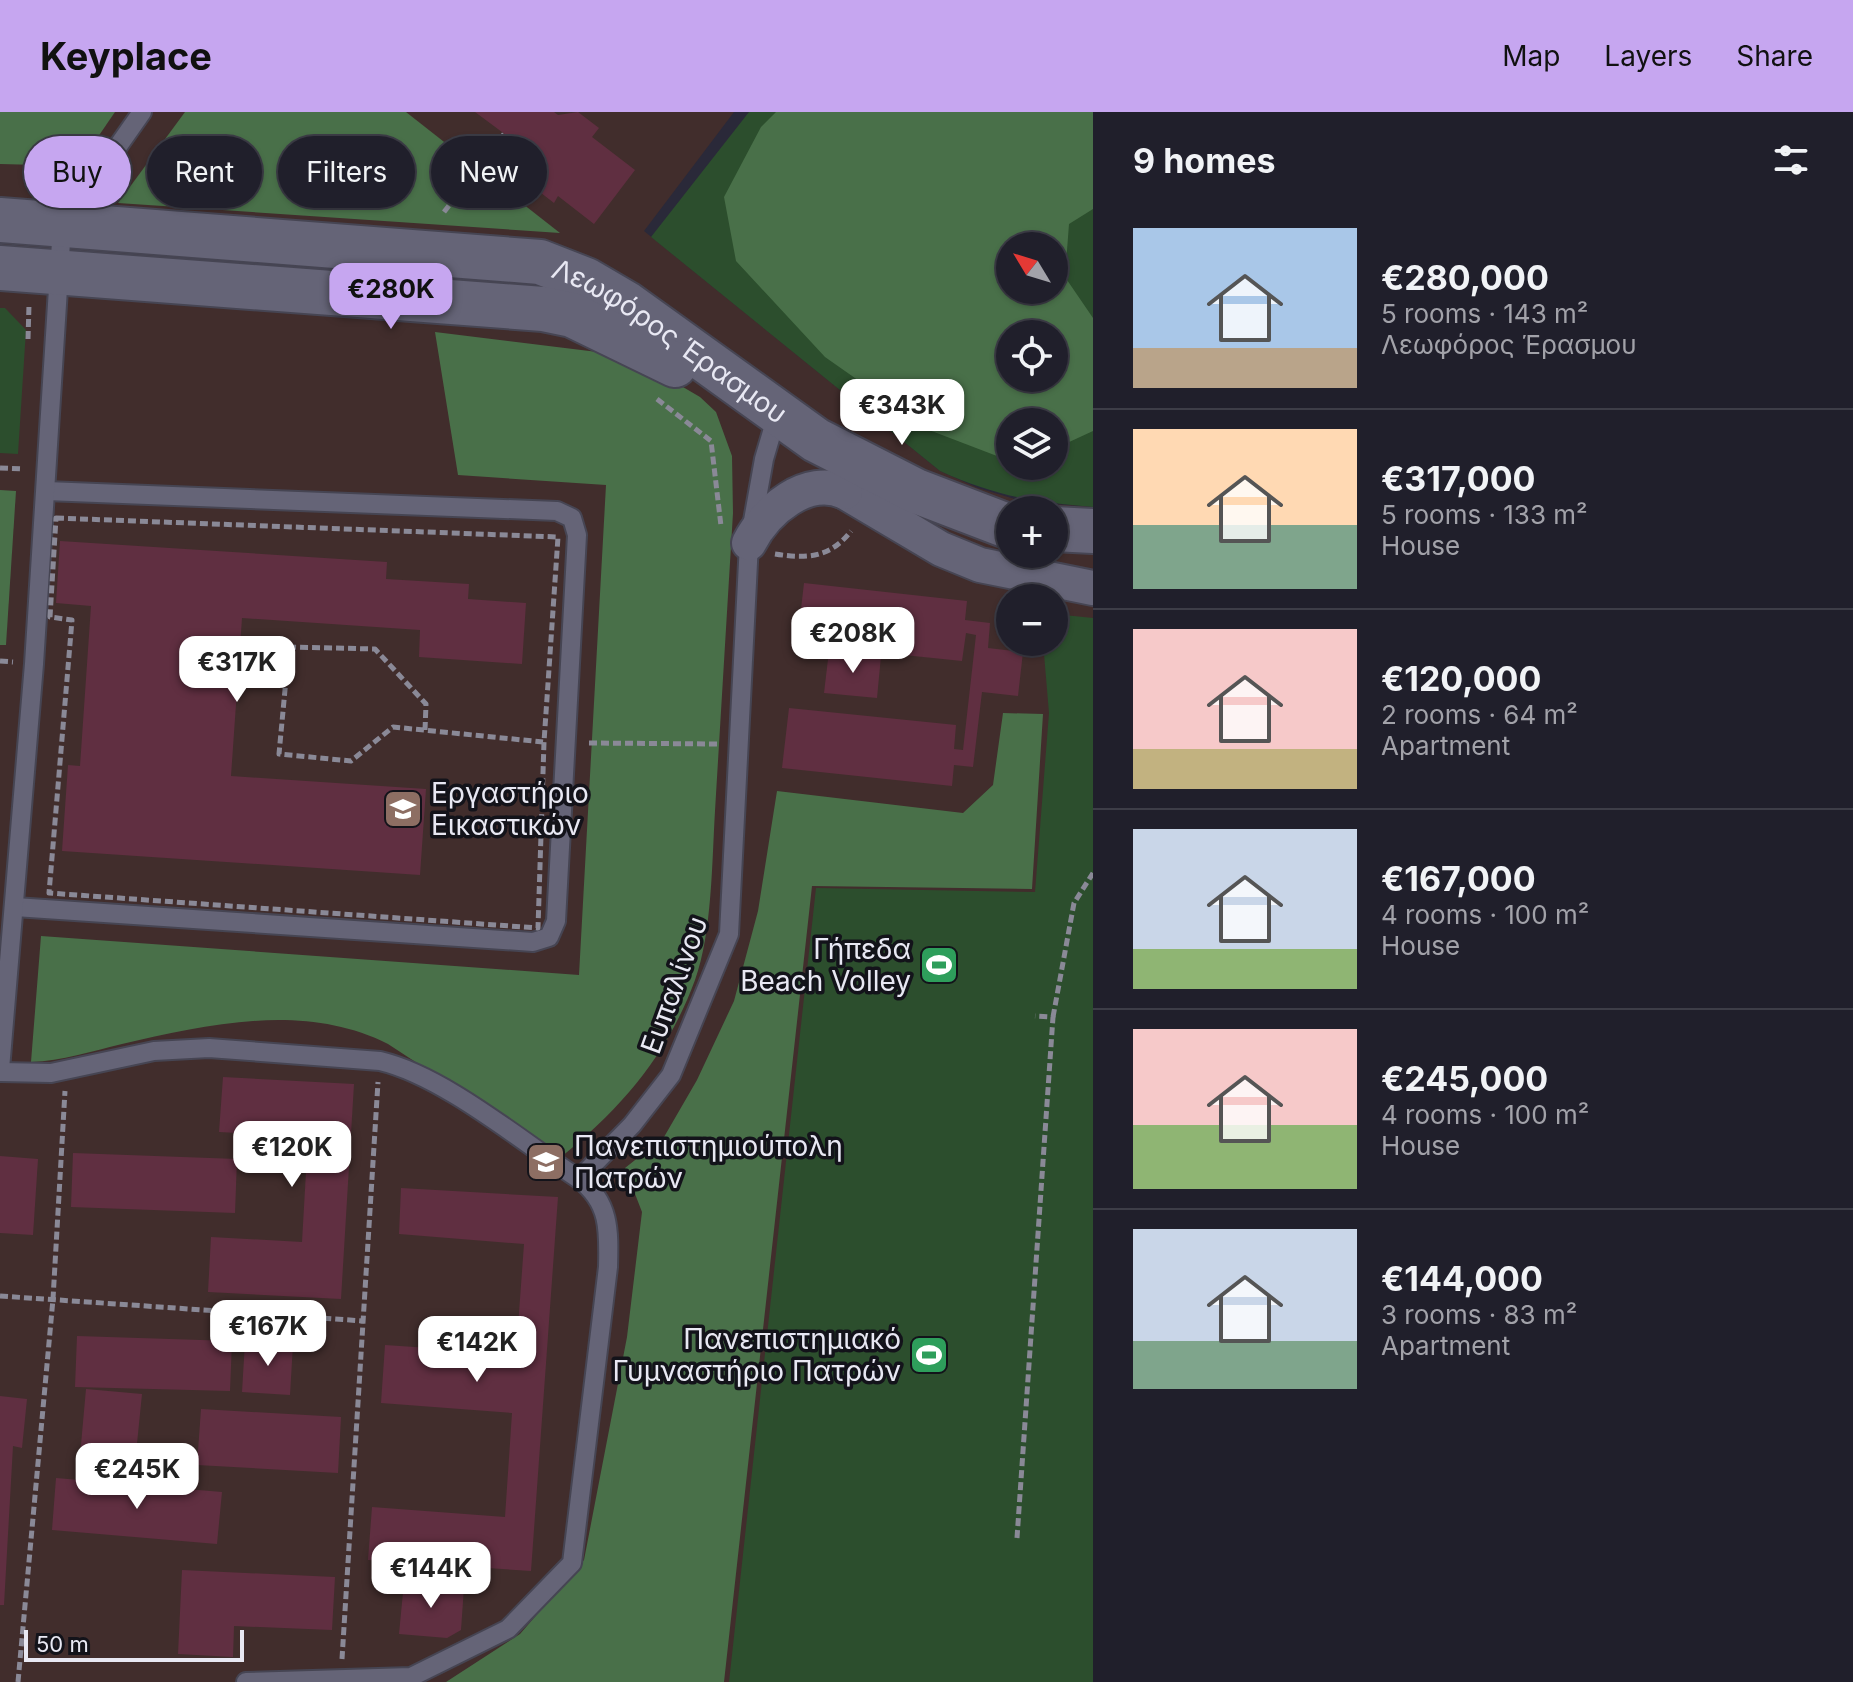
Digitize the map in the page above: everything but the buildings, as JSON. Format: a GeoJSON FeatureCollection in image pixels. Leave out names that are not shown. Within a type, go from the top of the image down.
{"type":"FeatureCollection","features":[{"type":"Feature","properties":{"kind":"street","name":"Λεωφόρος Έρασμου"},"geometry":{"type":"LineString","coordinates":[[0,220],[540,262],[586,280],[627,304],[777,415]]}},
{"type":"Feature","properties":{"kind":"street","name":"Λεωφόρος Έρασμου"},"geometry":{"type":"LineString","coordinates":[[0,268],[543,309],[572,315],[601,328],[777,415]]}},
{"type":"Feature","properties":{"kind":"street"},"geometry":{"type":"LineString","coordinates":[[777,415],[858,488],[941,549],[980,565],[1093,588]]}},
{"type":"Feature","properties":{"kind":"street"},"geometry":{"type":"LineString","coordinates":[[747,542],[756,530],[800,493],[816,485],[916,491],[996,522]]}},
{"type":"Feature","properties":{"kind":"street"},"geometry":{"type":"LineString","coordinates":[[1068,530],[1093,531]]}},
{"type":"Feature","properties":{"kind":"lane"},"geometry":{"type":"LineString","coordinates":[[142,112],[62,226],[46,491],[0,1071],[66,1070],[154,1051],[209,1048],[380,1061],[396,1065],[439,1086],[579,1179],[598,1196],[607,1218],[608,1267],[572,1563],[508,1629],[411,1677],[246,1682]]}},
{"type":"Feature","properties":{"kind":"lane","name":"Ευπαλίνου"},"geometry":{"type":"LineString","coordinates":[[579,1179],[632,1125],[671,1075],[729,934],[747,542],[770,431],[777,415]]}},
{"type":"Feature","properties":{"kind":"lane"},"geometry":{"type":"LineString","coordinates":[[15,907],[533,942],[549,937],[556,921],[577,535],[572,518],[557,511],[46,491]]}},
{"type":"Feature","properties":{"kind":"path"},"geometry":{"type":"LineString","coordinates":[[444,212],[504,134]]}},
{"type":"Feature","properties":{"kind":"path"},"geometry":{"type":"LineString","coordinates":[[653,396],[711,441],[747,542],[802,558],[838,548],[858,488]]}},
{"type":"Feature","properties":{"kind":"path"},"geometry":{"type":"LineString","coordinates":[[56,518],[558,537],[544,742],[538,928],[49,893],[72,620],[50,617],[56,518]]}},
{"type":"Feature","properties":{"kind":"path"},"geometry":{"type":"LineString","coordinates":[[425,730],[426,704],[375,649],[289,647],[279,754],[351,761],[393,727],[544,742],[738,744]]}},
{"type":"Feature","properties":{"kind":"path"},"geometry":{"type":"LineString","coordinates":[[1017,1538],[1053,1017],[1074,903],[1093,873]]}},
{"type":"Feature","properties":{"kind":"path"},"geometry":{"type":"LineString","coordinates":[[1035,1016],[1053,1017]]}},
{"type":"Feature","properties":{"kind":"path"},"geometry":{"type":"LineString","coordinates":[[340,1679],[380,1061]]}},
{"type":"Feature","properties":{"kind":"path"},"geometry":{"type":"LineString","coordinates":[[18,1682],[53,1299],[66,1070]]}},
{"type":"Feature","properties":{"kind":"path"},"geometry":{"type":"LineString","coordinates":[[0,1296],[364,1321]]}},
{"type":"Feature","properties":{"kind":"shaded area","name":"Πανεπιστημιούπολη Πατρών"},"geometry":{"type":"Polygon","coordinates":[[[0,112],[734,112],[644,231],[940,471],[1005,496],[996,496],[996,568],[1068,568],[1068,505],[1093,507],[1093,1682],[0,1682],[0,112]]]}},
{"type":"Feature","properties":{"kind":"green space"},"geometry":{"type":"Polygon","coordinates":[[[0,112],[115,112],[99,136],[24,136],[24,165],[0,164],[0,112]]]}},
{"type":"Feature","properties":{"kind":"green space"},"geometry":{"type":"Polygon","coordinates":[[[185,112],[406,112],[437,136],[431,136],[431,208],[528,208],[560,233],[192,208],[262,208],[262,136],[167,136],[185,112]]]}},
{"type":"Feature","properties":{"kind":"green space"},"geometry":{"type":"Polygon","coordinates":[[[749,112],[1093,112],[1093,507],[1068,505],[1068,496],[1015,496],[940,471],[651,237],[749,112]]]}},
{"type":"Feature","properties":{"kind":"green space"},"geometry":{"type":"Polygon","coordinates":[[[776,112],[1093,112],[1093,209],[1069,224],[1068,237],[1068,232],[996,232],[996,304],[1068,304],[1068,281],[1093,318],[1093,431],[1068,443],[1068,408],[996,408],[996,456],[929,430],[825,357],[736,261],[724,197],[761,127],[776,112]]]}},
{"type":"Feature","properties":{"kind":"green space"},"geometry":{"type":"Polygon","coordinates":[[[147,164],[147,205],[131,204],[131,185],[147,164]]]}},
{"type":"Feature","properties":{"kind":"green space"},"geometry":{"type":"Polygon","coordinates":[[[0,308],[5,308],[26,330],[18,454],[0,453],[0,308]]]}},
{"type":"Feature","properties":{"kind":"green space"},"geometry":{"type":"Polygon","coordinates":[[[435,332],[630,356],[700,397],[716,412],[732,456],[733,513],[712,874],[701,962],[684,1007],[657,1056],[623,1099],[561,1157],[388,1044],[324,1023],[290,1020],[222,1024],[66,1058],[31,1062],[41,936],[579,975],[606,485],[458,475],[435,332]]]}},
{"type":"Feature","properties":{"kind":"green space"},"geometry":{"type":"Polygon","coordinates":[[[0,490],[16,491],[6,645],[0,645],[0,490]]]}},
{"type":"Feature","properties":{"kind":"green space","name":"Πανεπιστημιακό Γυμναστήριο Πατρών"},"geometry":{"type":"Polygon","coordinates":[[[1068,615],[1093,618],[1093,1682],[729,1682],[816,888],[1035,892],[1049,713],[1044,656],[1068,656],[1068,615]]]}},
{"type":"Feature","properties":{"kind":"green space"},"geometry":{"type":"Polygon","coordinates":[[[1003,713],[1043,714],[1032,889],[812,886],[724,1682],[446,1682],[520,1634],[584,1560],[627,1337],[642,1212],[625,1168],[664,1137],[697,1080],[734,1001],[758,911],[777,791],[963,813],[993,785],[1003,713]]]}},
{"type":"Feature","properties":{"kind":"place","name":"Εργαστήριο Εικαστικών"},"geometry":{"type":"Point","coordinates":[403,809]}},
{"type":"Feature","properties":{"kind":"place","name":"Γήπεδα Beach Volley"},"geometry":{"type":"Point","coordinates":[939,965]}},
{"type":"Feature","properties":{"kind":"place","name":"Πανεπιστημιούπολη Πατρών"},"geometry":{"type":"Point","coordinates":[546,1162]}},
{"type":"Feature","properties":{"kind":"place","name":"Πανεπιστημιακό Γυμναστήριο Πατρών"},"geometry":{"type":"Point","coordinates":[929,1355]}}]}
